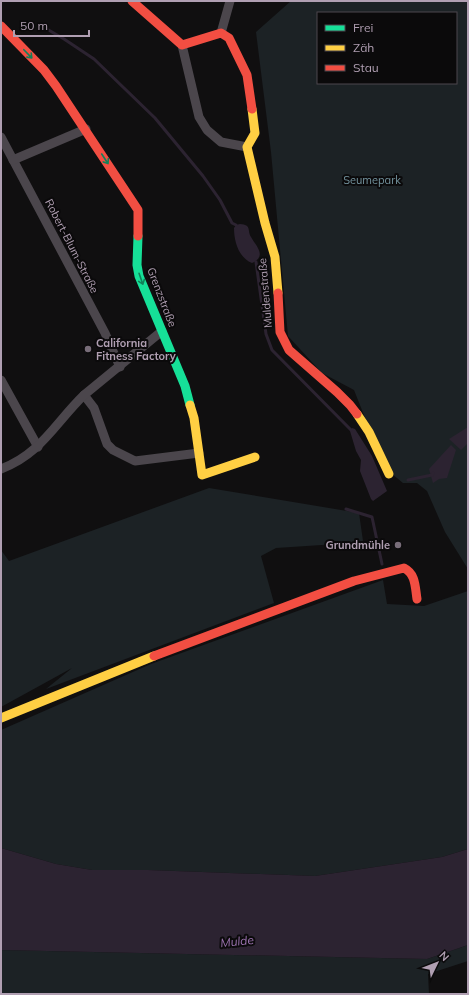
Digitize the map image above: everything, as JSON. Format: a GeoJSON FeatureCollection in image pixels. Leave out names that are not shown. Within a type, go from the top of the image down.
{"type":"FeatureCollection","features":[{"type":"Feature","properties":{"kind":"street"},"geometry":{"type":"LineString","coordinates":[[132,1],[182,45],[199,118],[207,130],[221,142],[246,147],[255,133],[247,75],[229,38],[221,33],[182,45]]}},
{"type":"Feature","properties":{"kind":"street"},"geometry":{"type":"LineString","coordinates":[[221,33],[230,1]]}},
{"type":"Feature","properties":{"kind":"street","name":"Grenzstraße"},"geometry":{"type":"LineString","coordinates":[[1,26],[44,70],[56,86],[86,129],[138,210],[137,265],[139,276],[185,386],[194,418],[202,475],[255,457]]}},
{"type":"Feature","properties":{"kind":"street"},"geometry":{"type":"LineString","coordinates":[[13,160],[86,129]]}},
{"type":"Feature","properties":{"kind":"street","name":"Robert-Blum-Straße"},"geometry":{"type":"LineString","coordinates":[[1,137],[105,333],[120,367]]}},
{"type":"Feature","properties":{"kind":"street","name":"Muldenstraße"},"geometry":{"type":"LineString","coordinates":[[246,147],[275,257],[280,332],[289,350],[350,405],[369,432],[388,474]]}},
{"type":"Feature","properties":{"kind":"street"},"geometry":{"type":"LineString","coordinates":[[1,469],[9,466],[38,447],[72,406],[162,331]]}},
{"type":"Feature","properties":{"kind":"street"},"geometry":{"type":"LineString","coordinates":[[1,380],[38,447]]}},
{"type":"Feature","properties":{"kind":"street"},"geometry":{"type":"LineString","coordinates":[[84,395],[94,408],[107,444],[113,450],[135,461],[199,453]]}},
{"type":"Feature","properties":{"kind":"street"},"geometry":{"type":"LineString","coordinates":[[1,718],[61,692],[181,645],[354,581],[384,572],[404,568],[410,571],[413,577],[417,599]]}},
{"type":"Feature","properties":{"kind":"green space","name":"Seumepark"},"geometry":{"type":"Polygon","coordinates":[[[291,1],[468,1],[468,569],[445,532],[427,491],[417,483],[403,483],[385,468],[354,390],[322,373],[288,336],[271,152],[256,32],[291,1]]]}},
{"type":"Feature","properties":{"kind":"green space"},"geometry":{"type":"Polygon","coordinates":[[[209,488],[359,513],[363,541],[276,548],[261,556],[274,603],[46,689],[72,668],[1,707],[1,550],[9,561],[209,488]]]}},
{"type":"Feature","properties":{"kind":"green space"},"geometry":{"type":"Polygon","coordinates":[[[383,580],[387,604],[424,606],[468,591],[468,849],[442,857],[315,876],[148,870],[92,870],[56,864],[1,848],[1,730],[151,664],[383,580]]]}},
{"type":"Feature","properties":{"kind":"green space"},"geometry":{"type":"Polygon","coordinates":[[[468,945],[468,961],[428,974],[429,994],[1,994],[1,950],[427,959],[468,945]]]}},
{"type":"Feature","properties":{"kind":"water"},"geometry":{"type":"Polygon","coordinates":[[[240,224],[248,227],[251,237],[259,250],[259,257],[252,263],[247,261],[236,244],[234,228],[236,225],[240,224]]]}},
{"type":"Feature","properties":{"kind":"water"},"geometry":{"type":"Polygon","coordinates":[[[468,427],[468,443],[461,450],[449,439],[468,427]]]}},
{"type":"Feature","properties":{"kind":"water"},"geometry":{"type":"Polygon","coordinates":[[[352,428],[355,429],[372,456],[387,491],[373,501],[360,471],[361,460],[356,451],[350,431],[352,428]]]}},
{"type":"Feature","properties":{"kind":"water"},"geometry":{"type":"Polygon","coordinates":[[[451,445],[456,450],[447,478],[439,479],[433,483],[429,469],[451,445]]]}},
{"type":"Feature","properties":{"kind":"water","name":"Mulde"},"geometry":{"type":"Polygon","coordinates":[[[1,848],[56,864],[92,870],[148,870],[315,876],[442,857],[468,849],[468,945],[427,959],[1,950],[1,848]]]}},
{"type":"Feature","properties":{"kind":"waterway"},"geometry":{"type":"LineString","coordinates":[[40,25],[94,59],[155,118],[203,176],[220,200],[232,223],[236,225]]}},
{"type":"Feature","properties":{"kind":"waterway"},"geometry":{"type":"LineString","coordinates":[[256,262],[266,334],[272,350],[351,430]]}},
{"type":"Feature","properties":{"kind":"waterway"},"geometry":{"type":"LineString","coordinates":[[408,480],[432,475],[433,473]]}},
{"type":"Feature","properties":{"kind":"waterway"},"geometry":{"type":"LineString","coordinates":[[346,509],[372,517],[382,564]]}},
{"type":"Feature","properties":{"kind":"traffic: fast"},"geometry":{"type":"LineString","coordinates":[[138,236],[137,265],[139,276],[185,386],[190,405]]}},
{"type":"Feature","properties":{"kind":"traffic: slow"},"geometry":{"type":"LineString","coordinates":[[252,109],[255,133],[247,147],[265,223],[275,257],[278,293]]}},
{"type":"Feature","properties":{"kind":"traffic: slow"},"geometry":{"type":"LineString","coordinates":[[190,405],[194,418],[202,475],[255,457]]}},
{"type":"Feature","properties":{"kind":"traffic: slow"},"geometry":{"type":"LineString","coordinates":[[357,414],[369,432],[389,474]]}},
{"type":"Feature","properties":{"kind":"traffic: slow"},"geometry":{"type":"LineString","coordinates":[[1,718],[154,656]]}},
{"type":"Feature","properties":{"kind":"traffic: jam"},"geometry":{"type":"LineString","coordinates":[[132,1],[182,45],[221,33],[229,38],[247,75],[252,109]]}},
{"type":"Feature","properties":{"kind":"traffic: jam"},"geometry":{"type":"LineString","coordinates":[[1,26],[44,70],[56,86],[138,210],[138,236]]}},
{"type":"Feature","properties":{"kind":"traffic: jam"},"geometry":{"type":"LineString","coordinates":[[278,293],[280,332],[289,350],[337,392],[357,414]]}},
{"type":"Feature","properties":{"kind":"traffic: jam"},"geometry":{"type":"LineString","coordinates":[[154,656],[354,581],[404,568],[413,577],[417,599]]}},
{"type":"Feature","properties":{"kind":"place","name":"California Fitness Factory"},"geometry":{"type":"Point","coordinates":[88,349]}},
{"type":"Feature","properties":{"kind":"place","name":"Grundmühle"},"geometry":{"type":"Point","coordinates":[398,545]}}]}
